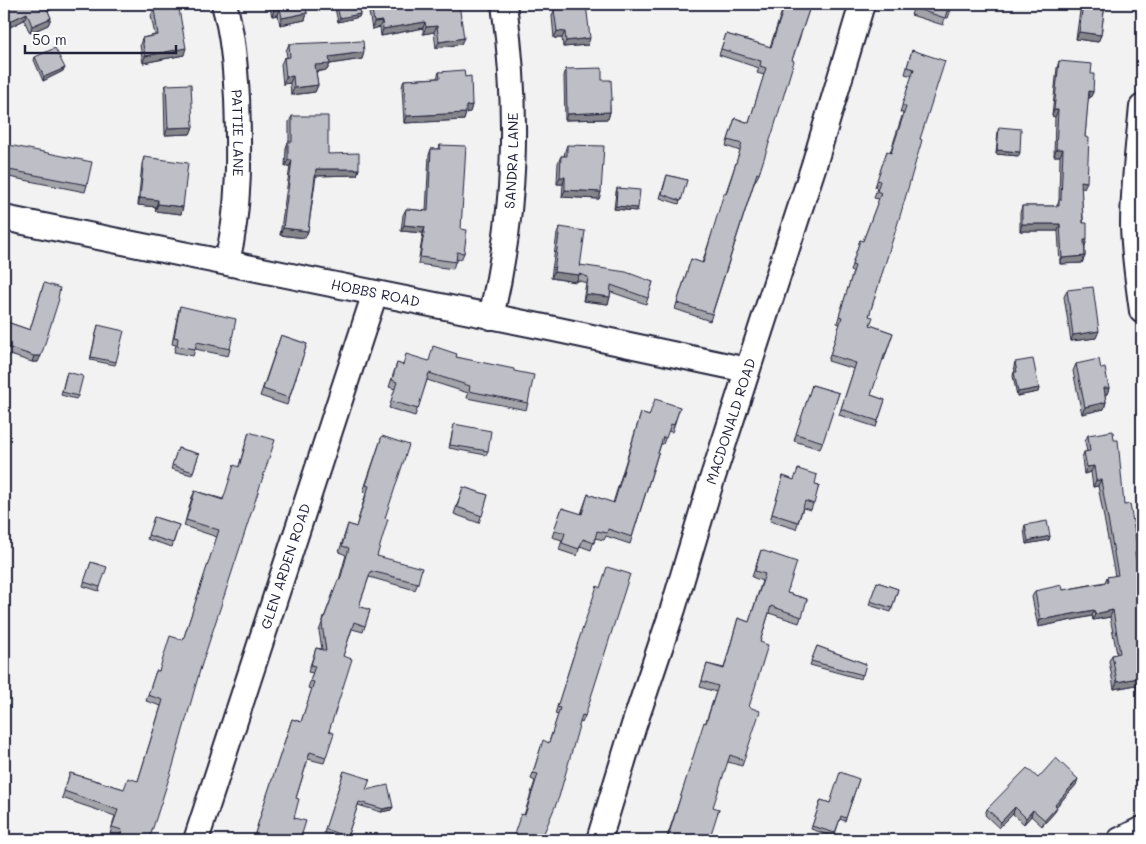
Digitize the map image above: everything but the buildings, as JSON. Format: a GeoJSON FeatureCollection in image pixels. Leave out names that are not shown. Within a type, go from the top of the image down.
{"type":"FeatureCollection","features":[{"type":"Feature","properties":{"kind":"street","name":"PATTIE LANE"},"geometry":{"type":"LineString","coordinates":[[224,4],[229,20],[234,52],[239,144],[237,202],[227,262]]}},
{"type":"Feature","properties":{"kind":"street","name":"SANDRA LANE"},"geometry":{"type":"LineString","coordinates":[[491,317],[507,233],[513,172],[512,68],[504,4]]}},
{"type":"Feature","properties":{"kind":"street","name":"MACDONALD ROAD"},"geometry":{"type":"LineString","coordinates":[[599,840],[634,725],[673,610],[708,492],[814,165],[862,4]]}},
{"type":"Feature","properties":{"kind":"street"},"geometry":{"type":"LineString","coordinates":[[1142,108],[1135,176],[1134,227],[1136,268],[1142,311]]}},
{"type":"Feature","properties":{"kind":"street","name":"HOBBS ROAD"},"geometry":{"type":"LineString","coordinates":[[4,218],[227,262],[747,370]]}},
{"type":"Feature","properties":{"kind":"street","name":"GLEN ARDEN ROAD"},"geometry":{"type":"LineString","coordinates":[[196,840],[375,293]]}},
{"type":"Feature","properties":{"kind":"street"},"geometry":{"type":"LineString","coordinates":[[1120,840],[1142,830]]}}]}
